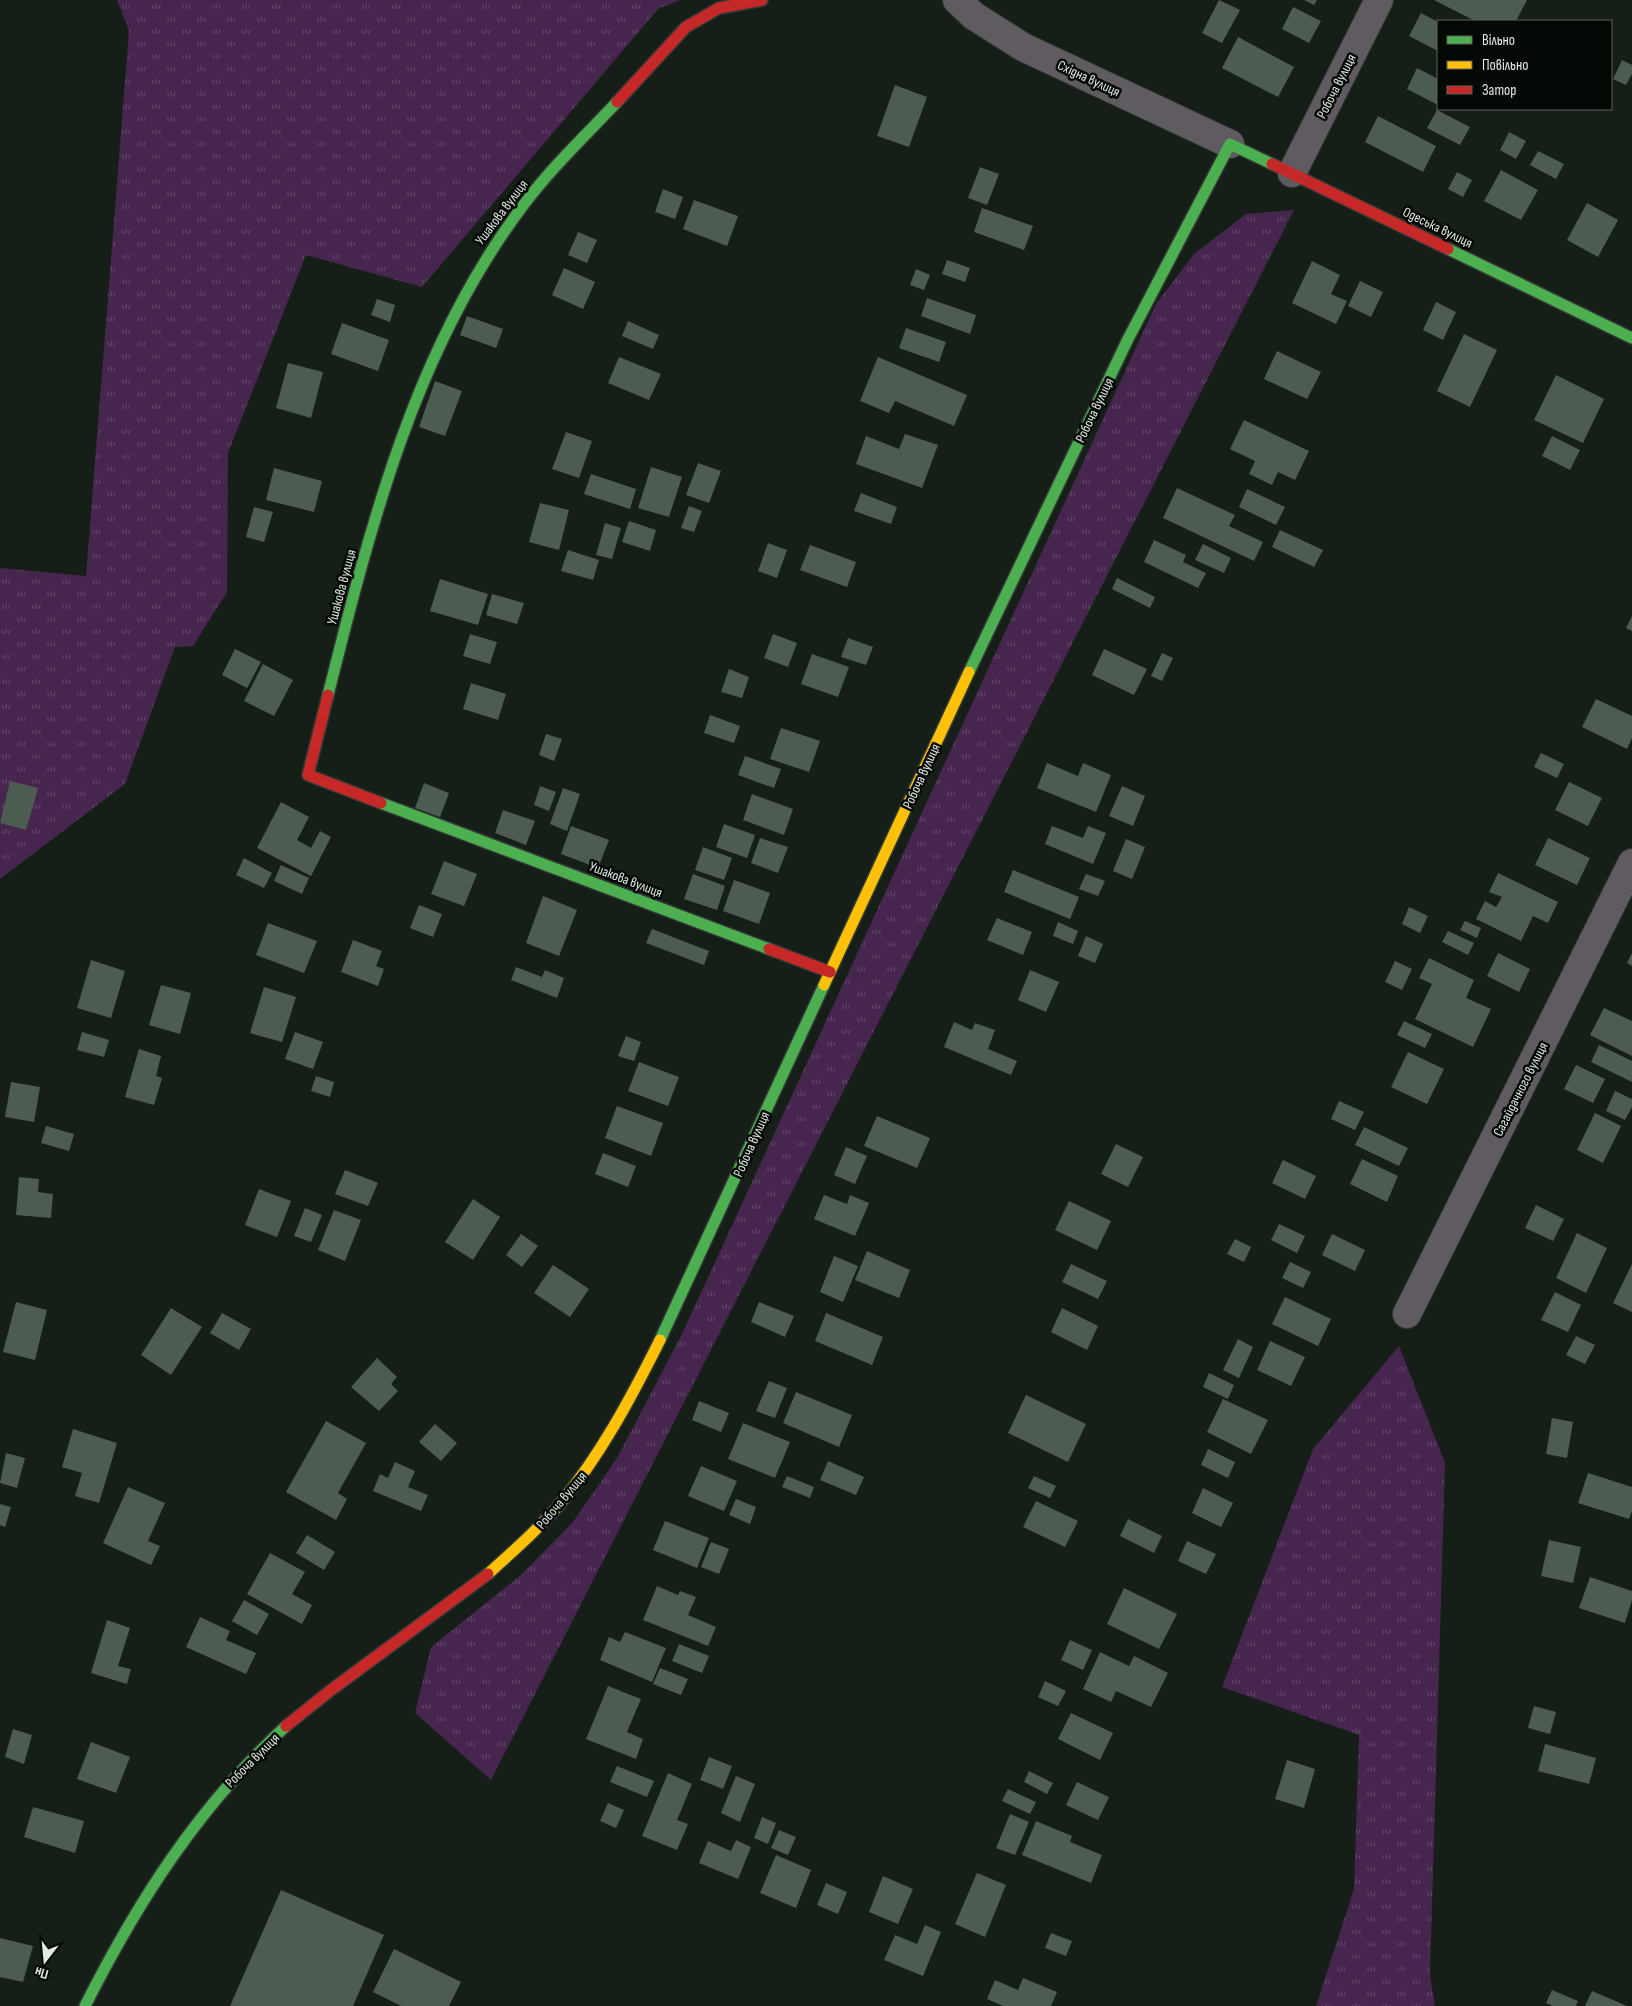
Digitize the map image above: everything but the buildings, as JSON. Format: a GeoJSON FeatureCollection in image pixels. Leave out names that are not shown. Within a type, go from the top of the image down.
{"type":"FeatureCollection","features":[{"type":"Feature","properties":{"kind":"street","name":"Ушакова вулиця"},"geometry":{"type":"LineString","coordinates":[[762,0],[720,8],[686,27],[524,202],[501,232],[465,291],[412,410],[390,466],[308,775],[830,972]]}},
{"type":"Feature","properties":{"kind":"street","name":"Східна вулиця"},"geometry":{"type":"LineString","coordinates":[[957,0],[980,21],[1023,47],[1230,144]]}},
{"type":"Feature","properties":{"kind":"street","name":"Робоча вулиця"},"geometry":{"type":"LineString","coordinates":[[1292,173],[1379,0]]}},
{"type":"Feature","properties":{"kind":"street","name":"Робоча вулиця"},"geometry":{"type":"LineString","coordinates":[[85,2006],[120,1939],[153,1882],[204,1811],[229,1782],[293,1720],[490,1573],[540,1525],[588,1468],[626,1403],[666,1327],[830,972],[1129,337],[1230,144]]}},
{"type":"Feature","properties":{"kind":"street","name":"Одеська вулиця"},"geometry":{"type":"LineString","coordinates":[[1230,144],[1632,338]]}},
{"type":"Feature","properties":{"kind":"street","name":"Сагайдачного вулиця"},"geometry":{"type":"LineString","coordinates":[[1407,1314],[1632,864]]}},
{"type":"Feature","properties":{"kind":"green space"},"geometry":{"type":"Polygon","coordinates":[[[117,0],[680,0],[658,9],[422,287],[306,255],[228,453],[227,592],[193,646],[175,647],[125,784],[0,879],[0,568],[86,576],[129,31],[117,0]]]}},
{"type":"Feature","properties":{"kind":"green space"},"geometry":{"type":"Polygon","coordinates":[[[1294,210],[491,1780],[415,1713],[431,1647],[521,1575],[573,1522],[617,1458],[682,1334],[1156,304],[1194,254],[1246,214],[1294,210]]]}},
{"type":"Feature","properties":{"kind":"green space"},"geometry":{"type":"Polygon","coordinates":[[[1399,1346],[1445,1463],[1430,1975],[1435,2006],[1316,2006],[1354,1889],[1359,1735],[1222,1687],[1313,1449],[1399,1346]]]}},
{"type":"Feature","properties":{"kind":"traffic: fast"},"geometry":{"type":"LineString","coordinates":[[328,695],[380,502],[426,376],[454,316],[487,258],[525,203],[558,164],[617,102]]}},
{"type":"Feature","properties":{"kind":"traffic: fast"},"geometry":{"type":"LineString","coordinates":[[969,672],[1127,341],[1230,144],[1272,164]]}},
{"type":"Feature","properties":{"kind":"traffic: fast"},"geometry":{"type":"LineString","coordinates":[[1448,249],[1632,338]]}},
{"type":"Feature","properties":{"kind":"traffic: fast"},"geometry":{"type":"LineString","coordinates":[[381,803],[769,949]]}},
{"type":"Feature","properties":{"kind":"traffic: fast"},"geometry":{"type":"LineString","coordinates":[[660,1340],[824,985]]}},
{"type":"Feature","properties":{"kind":"traffic: fast"},"geometry":{"type":"LineString","coordinates":[[85,2006],[105,1967],[149,1892],[198,1822],[225,1789],[286,1726]]}},
{"type":"Feature","properties":{"kind":"traffic: slow"},"geometry":{"type":"LineString","coordinates":[[824,985],[969,672]]}},
{"type":"Feature","properties":{"kind":"traffic: slow"},"geometry":{"type":"LineString","coordinates":[[488,1574],[525,1541],[559,1505],[588,1467],[614,1426],[660,1340]]}},
{"type":"Feature","properties":{"kind":"traffic: jam"},"geometry":{"type":"LineString","coordinates":[[617,102],[686,27],[719,8],[762,0]]}},
{"type":"Feature","properties":{"kind":"traffic: jam"},"geometry":{"type":"LineString","coordinates":[[1272,164],[1448,249]]}},
{"type":"Feature","properties":{"kind":"traffic: jam"},"geometry":{"type":"LineString","coordinates":[[328,695],[308,775],[381,803]]}},
{"type":"Feature","properties":{"kind":"traffic: jam"},"geometry":{"type":"LineString","coordinates":[[769,949],[830,972]]}},
{"type":"Feature","properties":{"kind":"traffic: jam"},"geometry":{"type":"LineString","coordinates":[[286,1726],[331,1690],[488,1574]]}}]}
